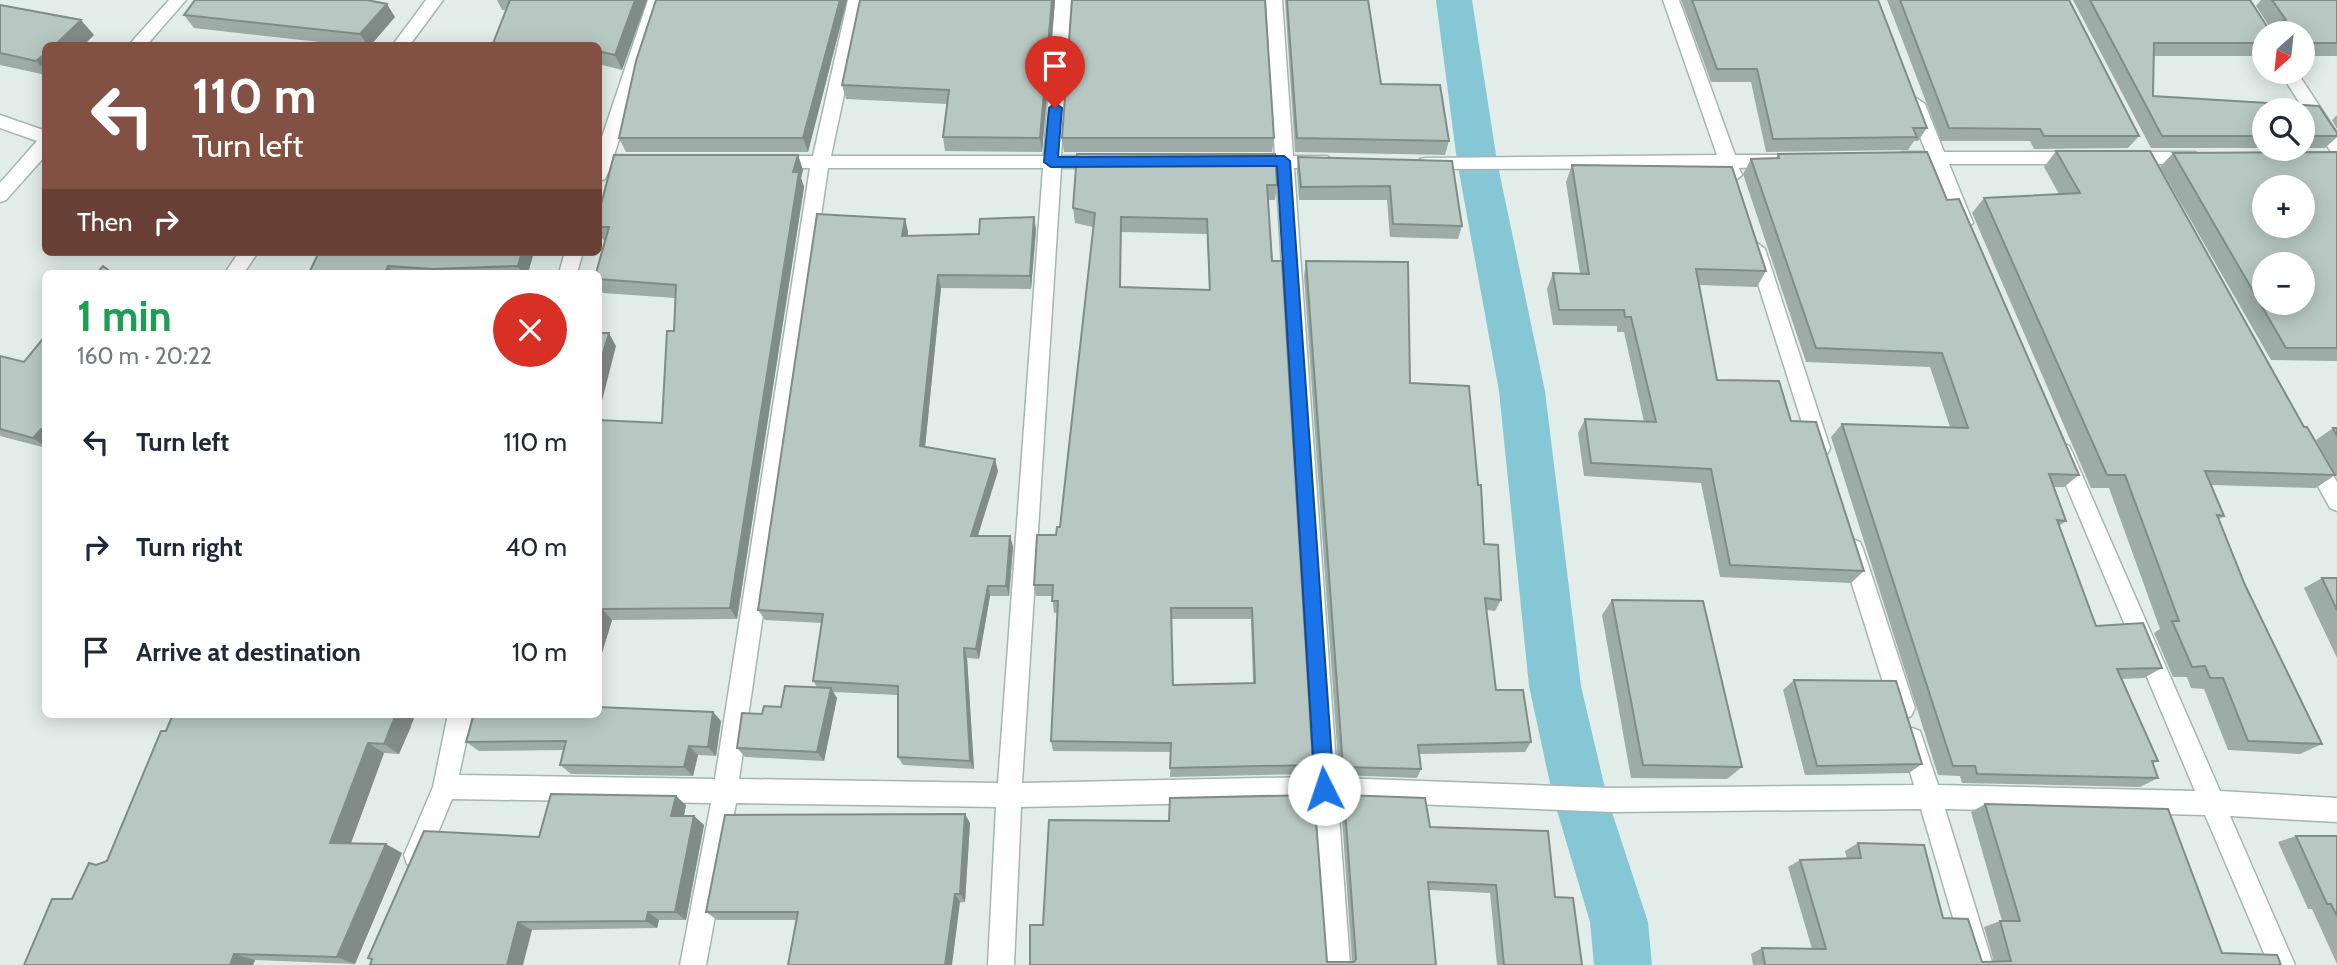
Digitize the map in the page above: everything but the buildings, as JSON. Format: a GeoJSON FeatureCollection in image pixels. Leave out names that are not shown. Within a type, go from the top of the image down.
{"type":"FeatureCollection","features":[{"type":"Feature","properties":{"kind":"street"},"geometry":{"type":"LineString","coordinates":[[140,42],[178,0]]}},
{"type":"Feature","properties":{"kind":"street"},"geometry":{"type":"LineString","coordinates":[[403,42],[435,0]]}},
{"type":"Feature","properties":{"kind":"street"},"geometry":{"type":"LineString","coordinates":[[602,160],[656,0]]}},
{"type":"Feature","properties":{"kind":"street"},"geometry":{"type":"LineString","coordinates":[[694,965],[724,791],[820,163],[856,0]]}},
{"type":"Feature","properties":{"kind":"street"},"geometry":{"type":"LineString","coordinates":[[1001,965],[1009,795],[1063,0]]}},
{"type":"Feature","properties":{"kind":"street"},"geometry":{"type":"LineString","coordinates":[[1274,0],[1337,965]]}},
{"type":"Feature","properties":{"kind":"street"},"geometry":{"type":"LineString","coordinates":[[1671,0],[1737,188]]}},
{"type":"Feature","properties":{"kind":"street"},"geometry":{"type":"LineString","coordinates":[[2294,84],[2332,154]]}},
{"type":"Feature","properties":{"kind":"street"},"geometry":{"type":"LineString","coordinates":[[1908,85],[1974,246]]}},
{"type":"Feature","properties":{"kind":"street"},"geometry":{"type":"LineString","coordinates":[[0,121],[42,137]]}},
{"type":"Feature","properties":{"kind":"street"},"geometry":{"type":"LineString","coordinates":[[2131,134],[2157,182]]}},
{"type":"Feature","properties":{"kind":"street"},"geometry":{"type":"LineString","coordinates":[[0,195],[42,148]]}},
{"type":"Feature","properties":{"kind":"street"},"geometry":{"type":"LineString","coordinates":[[1881,159],[2213,158]]}},
{"type":"Feature","properties":{"kind":"street"},"geometry":{"type":"LineString","coordinates":[[1401,164],[1798,161]]}},
{"type":"Feature","properties":{"kind":"street"},"geometry":{"type":"LineString","coordinates":[[602,166],[657,162]]}},
{"type":"Feature","properties":{"kind":"street"},"geometry":{"type":"LineString","coordinates":[[752,162],[1120,162]]}},
{"type":"Feature","properties":{"kind":"street"},"geometry":{"type":"LineString","coordinates":[[1231,162],[1349,163]]}},
{"type":"Feature","properties":{"kind":"street"},"geometry":{"type":"LineString","coordinates":[[1750,228],[1826,467]]}},
{"type":"Feature","properties":{"kind":"street"},"geometry":{"type":"LineString","coordinates":[[2056,436],[2282,965]]}},
{"type":"Feature","properties":{"kind":"street"},"geometry":{"type":"LineString","coordinates":[[2304,443],[2337,502]]}},
{"type":"Feature","properties":{"kind":"street"},"geometry":{"type":"LineString","coordinates":[[1847,533],[1931,797],[1980,965]]}},
{"type":"Feature","properties":{"kind":"street"},"geometry":{"type":"LineString","coordinates":[[407,876],[445,787],[459,718]]}},
{"type":"Feature","properties":{"kind":"street"},"geometry":{"type":"LineString","coordinates":[[445,787],[1009,795],[1324,789],[1612,800],[1931,797],[2213,803],[2337,810]]}},
{"type":"Feature","properties":{"kind":"waterway"},"geometry":{"type":"LineString","coordinates":[[1454,0],[1477,161],[1522,391],[1555,686],[1580,797],[1619,922],[1623,965]]}},
{"type":"Feature","properties":{"kind":"route"},"geometry":{"type":"LineString","coordinates":[[1055,108],[1051,162],[1284,161],[1324,789]]}}]}
